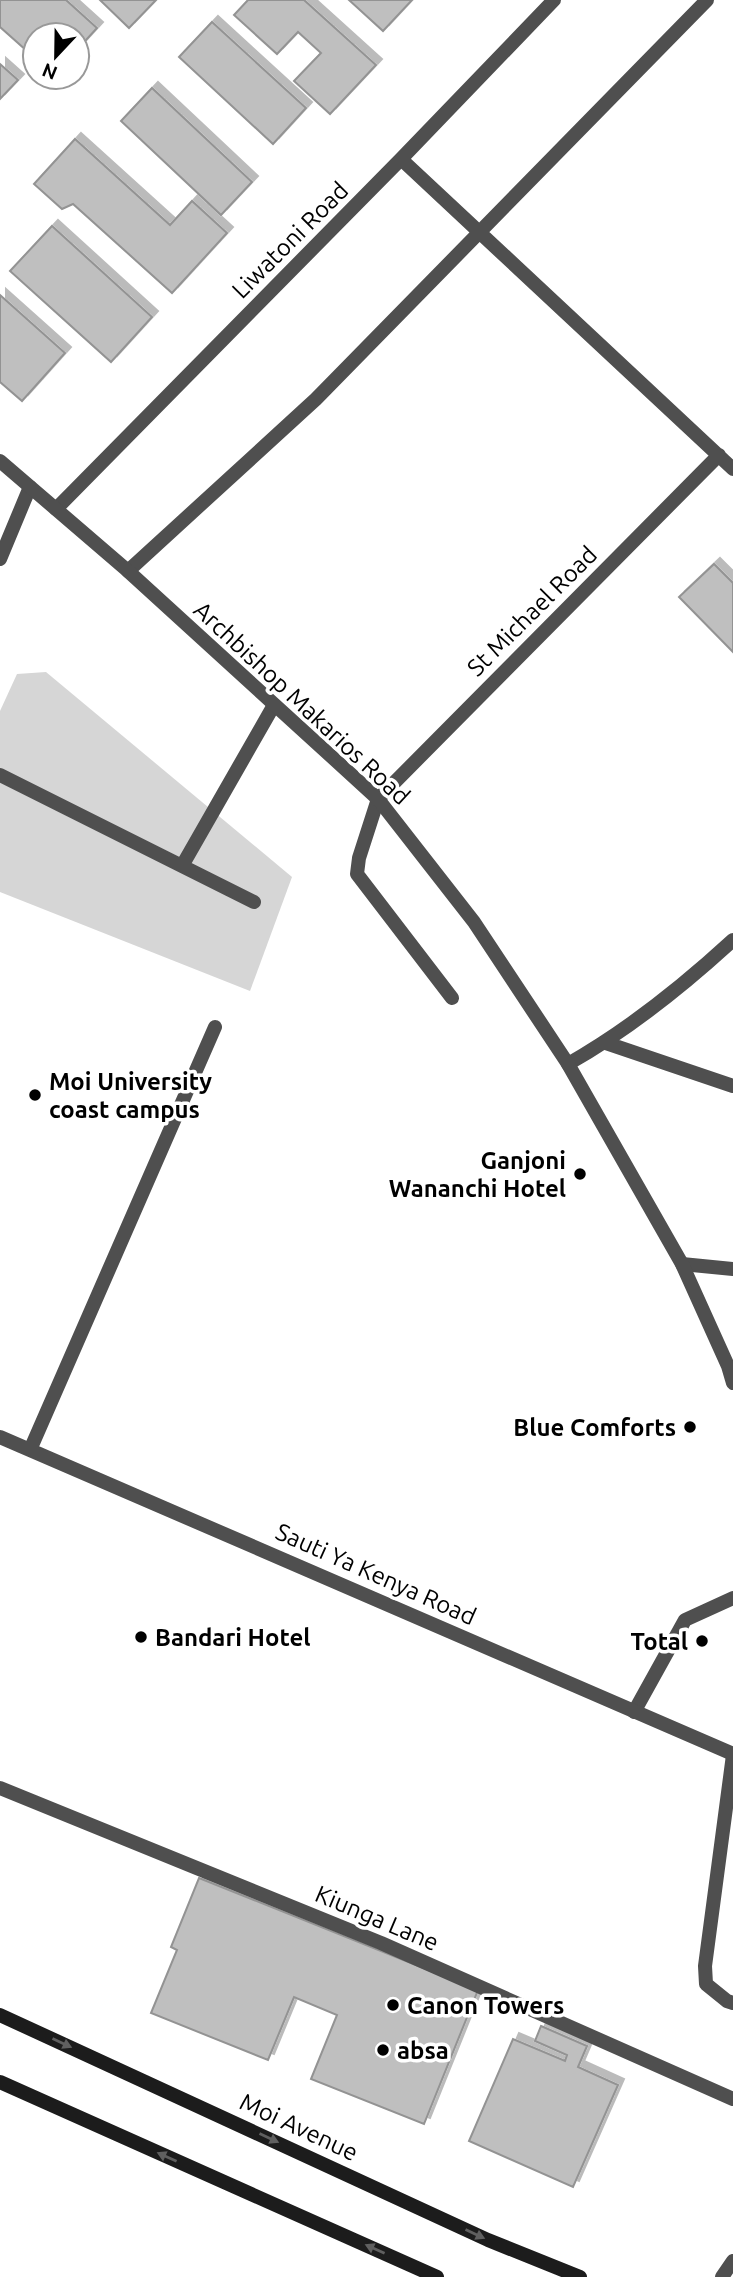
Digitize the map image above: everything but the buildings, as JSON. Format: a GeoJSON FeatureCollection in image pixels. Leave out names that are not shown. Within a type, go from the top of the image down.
{"type":"FeatureCollection","features":[{"type":"Feature","properties":{"kind":"main road","name":"Moi Avenue"},"geometry":{"type":"LineString","coordinates":[[0,2015],[488,2239],[580,2277]]}},
{"type":"Feature","properties":{"kind":"main road"},"geometry":{"type":"LineString","coordinates":[[0,2082],[438,2277]]}},
{"type":"Feature","properties":{"kind":"street","name":"Liwatoni Road"},"geometry":{"type":"LineString","coordinates":[[56,509],[554,0]]}},
{"type":"Feature","properties":{"kind":"street"},"geometry":{"type":"LineString","coordinates":[[128,571],[316,399],[707,0]]}},
{"type":"Feature","properties":{"kind":"street"},"geometry":{"type":"LineString","coordinates":[[401,159],[733,469]]}},
{"type":"Feature","properties":{"kind":"street","name":"St Michael Road"},"geometry":{"type":"LineString","coordinates":[[378,799],[719,455]]}},
{"type":"Feature","properties":{"kind":"street","name":"Archbishop Makarios Road"},"geometry":{"type":"LineString","coordinates":[[0,461],[128,571],[378,799],[474,922],[568,1064],[682,1264],[728,1366],[733,1383]]}},
{"type":"Feature","properties":{"kind":"street"},"geometry":{"type":"LineString","coordinates":[[0,559],[30,487]]}},
{"type":"Feature","properties":{"kind":"street"},"geometry":{"type":"LineString","coordinates":[[182,866],[274,705]]}},
{"type":"Feature","properties":{"kind":"street"},"geometry":{"type":"LineString","coordinates":[[0,775],[254,902]]}},
{"type":"Feature","properties":{"kind":"street"},"geometry":{"type":"LineString","coordinates":[[378,799],[359,858],[357,874],[452,998]]}},
{"type":"Feature","properties":{"kind":"street"},"geometry":{"type":"LineString","coordinates":[[568,1064],[606,1042],[733,940]]}},
{"type":"Feature","properties":{"kind":"street"},"geometry":{"type":"LineString","coordinates":[[30,1450],[215,1027]]}},
{"type":"Feature","properties":{"kind":"street"},"geometry":{"type":"LineString","coordinates":[[606,1042],[733,1086]]}},
{"type":"Feature","properties":{"kind":"street"},"geometry":{"type":"LineString","coordinates":[[682,1264],[733,1269]]}},
{"type":"Feature","properties":{"kind":"street","name":"Sauti Ya Kenya Road"},"geometry":{"type":"LineString","coordinates":[[0,1437],[733,1754]]}},
{"type":"Feature","properties":{"kind":"street"},"geometry":{"type":"LineString","coordinates":[[634,1712],[685,1620],[733,1598]]}},
{"type":"Feature","properties":{"kind":"street"},"geometry":{"type":"LineString","coordinates":[[733,1754],[705,1966],[706,1984],[733,2003]]}},
{"type":"Feature","properties":{"kind":"street","name":"Kiunga Lane"},"geometry":{"type":"LineString","coordinates":[[0,1788],[381,1943],[733,2099]]}},
{"type":"Feature","properties":{"kind":"street"},"geometry":{"type":"LineString","coordinates":[[722,2277],[733,2261]]}},
{"type":"Feature","properties":{"kind":"shaded area"},"geometry":{"type":"Polygon","coordinates":[[[46,672],[292,877],[250,991],[0,892],[0,711],[17,674],[46,672]]]}},
{"type":"Feature","properties":{"kind":"place","name":"Moi University coast campus"},"geometry":{"type":"Point","coordinates":[35,1095]}},
{"type":"Feature","properties":{"kind":"place","name":"Ganjoni Wananchi Hotel"},"geometry":{"type":"Point","coordinates":[580,1174]}},
{"type":"Feature","properties":{"kind":"place","name":"Blue Comforts"},"geometry":{"type":"Point","coordinates":[690,1427]}},
{"type":"Feature","properties":{"kind":"place","name":"Bandari Hotel"},"geometry":{"type":"Point","coordinates":[141,1637]}},
{"type":"Feature","properties":{"kind":"place","name":"Total"},"geometry":{"type":"Point","coordinates":[702,1641]}},
{"type":"Feature","properties":{"kind":"place","name":"Canon Towers"},"geometry":{"type":"Point","coordinates":[393,2005]}},
{"type":"Feature","properties":{"kind":"place","name":"absa"},"geometry":{"type":"Point","coordinates":[383,2050]}}]}
